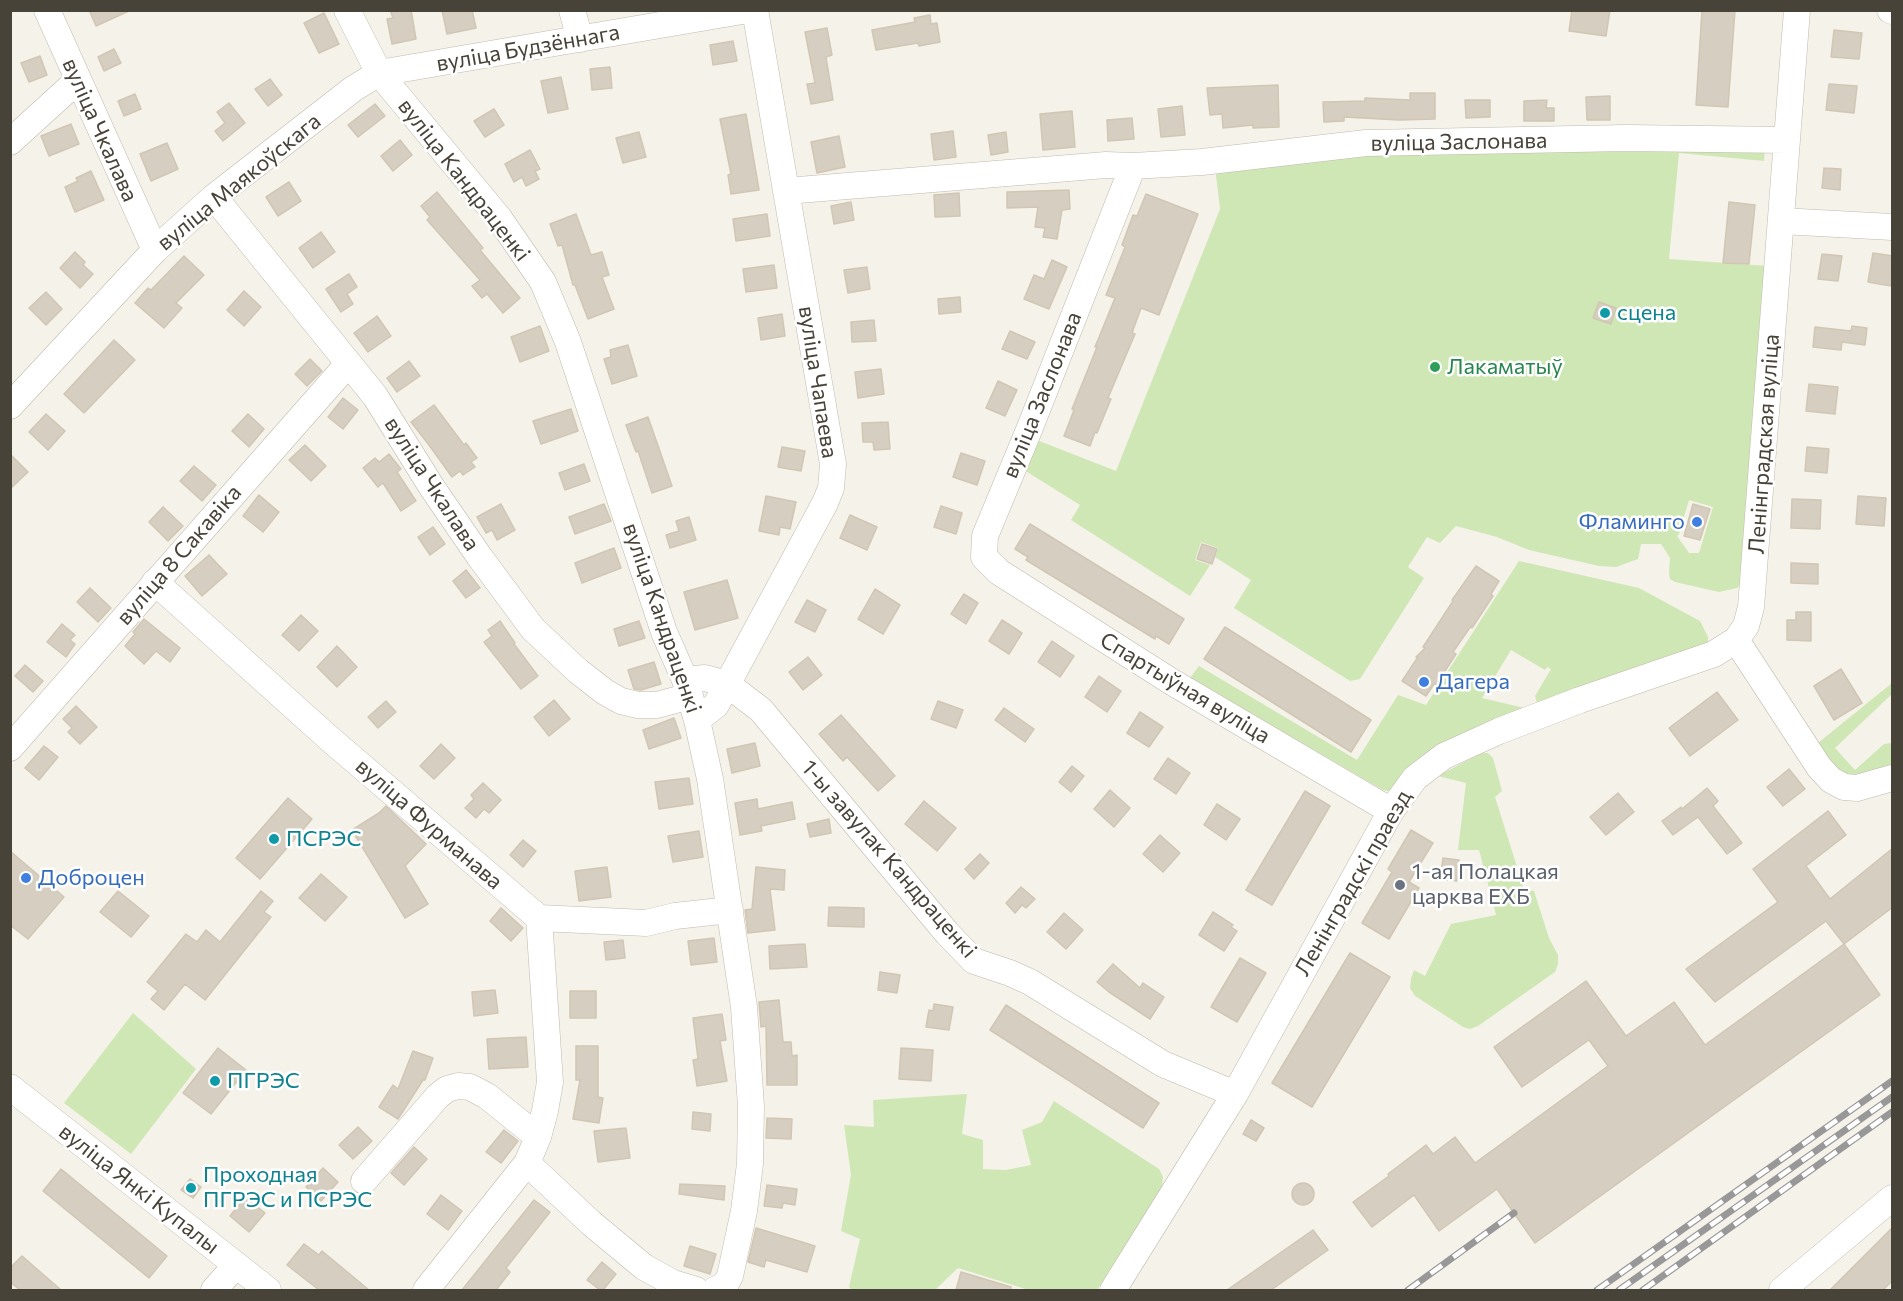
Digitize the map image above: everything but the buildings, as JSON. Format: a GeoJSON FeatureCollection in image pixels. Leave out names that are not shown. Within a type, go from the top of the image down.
{"type":"FeatureCollection","features":[{"type":"Feature","properties":{"kind":"street","name":"вуліца Чкалава"},"geometry":{"type":"LineString","coordinates":[[46,10],[154,250]]}},
{"type":"Feature","properties":{"kind":"street","name":"вуліца Кандраценкі"},"geometry":{"type":"LineString","coordinates":[[347,10],[379,73],[499,218],[543,282],[568,342],[664,632],[691,698],[710,779],[730,910],[744,1007],[751,1106],[750,1164],[744,1211],[730,1276],[725,1285],[715,1290]]}},
{"type":"Feature","properties":{"kind":"street"},"geometry":{"type":"LineString","coordinates":[[572,10],[580,39]]}},
{"type":"Feature","properties":{"kind":"street","name":"вуліца Будзённага"},"geometry":{"type":"LineString","coordinates":[[379,73],[748,10]]}},
{"type":"Feature","properties":{"kind":"street","name":"вуліца Чапаева"},"geometry":{"type":"LineString","coordinates":[[691,698],[716,705],[831,488],[833,464],[754,10]]}},
{"type":"Feature","properties":{"kind":"street","name":"Ленінградская вуліца"},"geometry":{"type":"LineString","coordinates":[[1736,640],[1746,626],[1751,607],[1797,10]]}},
{"type":"Feature","properties":{"kind":"street","name":"вуліца Маякоўскага"},"geometry":{"type":"LineString","coordinates":[[10,406],[154,250],[213,197],[353,89],[379,73]]}},
{"type":"Feature","properties":{"kind":"street"},"geometry":{"type":"LineString","coordinates":[[10,142],[78,80]]}},
{"type":"Feature","properties":{"kind":"street","name":"вуліца Заслонава"},"geometry":{"type":"LineString","coordinates":[[786,191],[1106,165],[1133,166],[1202,162],[1366,143],[1626,138],[1787,140]]}},
{"type":"Feature","properties":{"kind":"street","name":"вуліца Заслонава"},"geometry":{"type":"LineString","coordinates":[[984,557],[985,536],[1133,166]]}},
{"type":"Feature","properties":{"kind":"street","name":"вуліца Чкалава"},"geometry":{"type":"LineString","coordinates":[[213,197],[375,396],[479,556],[533,629],[578,671],[605,693],[621,701],[638,705],[657,705],[691,698]]}},
{"type":"Feature","properties":{"kind":"street"},"geometry":{"type":"LineString","coordinates":[[1781,221],[1893,227]]}},
{"type":"Feature","properties":{"kind":"street","name":"вуліца 8 Сакавіка"},"geometry":{"type":"LineString","coordinates":[[10,748],[348,364]]}},
{"type":"Feature","properties":{"kind":"street","name":"Спартыўная вуліца"},"geometry":{"type":"LineString","coordinates":[[984,557],[999,572],[1172,682],[1391,811]]}},
{"type":"Feature","properties":{"kind":"street","name":"вуліца Фурманава"},"geometry":{"type":"LineString","coordinates":[[154,582],[331,740],[539,918]]}},
{"type":"Feature","properties":{"kind":"street"},"geometry":{"type":"LineString","coordinates":[[1736,640],[1819,767],[1831,780],[1844,787],[1857,788],[1893,778]]}},
{"type":"Feature","properties":{"kind":"street","name":"Ленінградскі праезд"},"geometry":{"type":"LineString","coordinates":[[1113,1290],[1234,1094],[1391,811],[1414,778],[1444,756],[1499,731],[1714,654],[1736,640]]}},
{"type":"Feature","properties":{"kind":"street","name":"1-ы завулак Кандраценкі"},"geometry":{"type":"LineString","coordinates":[[691,698],[705,678],[728,684],[761,710],[947,933],[974,961],[1030,982],[1163,1064],[1234,1094]]}},
{"type":"Feature","properties":{"kind":"street"},"geometry":{"type":"LineString","coordinates":[[426,1290],[527,1162],[538,1137],[550,1082],[539,918],[646,923],[675,916],[730,910]]}},
{"type":"Feature","properties":{"kind":"street"},"geometry":{"type":"LineString","coordinates":[[364,1181],[438,1096],[447,1089],[458,1086],[470,1088],[487,1096],[538,1137]]}},
{"type":"Feature","properties":{"kind":"street","name":"вуліца Янкі Купалы"},"geometry":{"type":"LineString","coordinates":[[10,1088],[268,1290]]}},
{"type":"Feature","properties":{"kind":"street"},"geometry":{"type":"LineString","coordinates":[[527,1162],[591,1223],[644,1267],[673,1283],[696,1290]]}},
{"type":"Feature","properties":{"kind":"street"},"geometry":{"type":"LineString","coordinates":[[1782,1290],[1893,1198]]}},
{"type":"Feature","properties":{"kind":"street"},"geometry":{"type":"LineString","coordinates":[[214,1290],[236,1265]]}},
{"type":"Feature","properties":{"kind":"green space"},"geometry":{"type":"Polygon","coordinates":[[[1765,149],[1764,161],[1679,153],[1669,259],[1768,266],[1743,547],[1747,574],[1744,582],[1737,588],[1719,592],[1675,582],[1670,579],[1670,558],[1661,544],[1641,544],[1638,559],[1616,567],[1599,566],[1529,550],[1497,537],[1456,526],[1440,543],[1427,537],[1408,567],[1424,578],[1360,679],[1350,681],[1234,608],[1251,580],[1215,557],[1218,548],[1201,542],[1195,560],[1210,565],[1190,596],[1071,520],[1080,505],[1024,470],[1034,439],[1116,471],[1220,209],[1215,167],[1367,152],[1765,149]],[[1689,500],[1677,536],[1689,553],[1699,553],[1713,507],[1689,500]]]}},
{"type":"Feature","properties":{"kind":"green space"},"geometry":{"type":"Polygon","coordinates":[[[1519,561],[1639,588],[1700,621],[1708,637],[1706,647],[1538,706],[1535,696],[1551,669],[1547,667],[1545,670],[1511,650],[1482,698],[1529,709],[1389,791],[1383,790],[1190,678],[1199,666],[1357,760],[1398,695],[1426,705],[1519,561]]]}},
{"type":"Feature","properties":{"kind":"green space"},"geometry":{"type":"Polygon","coordinates":[[[1892,683],[1892,694],[1835,748],[1855,770],[1884,744],[1892,743],[1892,769],[1853,777],[1839,771],[1829,761],[1818,743],[1892,683]]]}},
{"type":"Feature","properties":{"kind":"green space"},"geometry":{"type":"Polygon","coordinates":[[[1481,753],[1488,753],[1493,758],[1502,791],[1495,797],[1524,889],[1534,891],[1549,938],[1558,955],[1558,964],[1555,972],[1478,1026],[1470,1029],[1463,1027],[1415,996],[1410,988],[1414,970],[1425,976],[1451,924],[1496,915],[1479,850],[1458,850],[1466,783],[1438,776],[1481,753]]]}},
{"type":"Feature","properties":{"kind":"green space"},"geometry":{"type":"Polygon","coordinates":[[[133,1013],[196,1069],[131,1154],[64,1103],[133,1013]]]}},
{"type":"Feature","properties":{"kind":"green space"},"geometry":{"type":"Polygon","coordinates":[[[967,1094],[962,1134],[983,1140],[983,1169],[1006,1170],[1031,1165],[1022,1130],[1042,1122],[1054,1101],[1159,1169],[1163,1177],[1162,1187],[1097,1290],[1029,1290],[958,1268],[935,1290],[852,1290],[849,1287],[860,1239],[841,1231],[851,1175],[844,1125],[874,1127],[873,1100],[967,1094]]]}},
{"type":"Feature","properties":{"kind":"railway"},"geometry":{"type":"LineString","coordinates":[[1597,1290],[1892,1081]]}},
{"type":"Feature","properties":{"kind":"railway"},"geometry":{"type":"LineString","coordinates":[[1619,1290],[1892,1097]]}},
{"type":"Feature","properties":{"kind":"railway"},"geometry":{"type":"LineString","coordinates":[[1643,1290],[1892,1112]]}},
{"type":"Feature","properties":{"kind":"railway"},"geometry":{"type":"LineString","coordinates":[[1408,1290],[1514,1213]]}},
{"type":"Feature","properties":{"kind":"place","name":"сцена"},"geometry":{"type":"Point","coordinates":[1605,313]}},
{"type":"Feature","properties":{"kind":"place","name":"Лакаматыў"},"geometry":{"type":"Point","coordinates":[1435,367]}},
{"type":"Feature","properties":{"kind":"place","name":"Фламинго"},"geometry":{"type":"Point","coordinates":[1697,522]}},
{"type":"Feature","properties":{"kind":"place","name":"Дагера"},"geometry":{"type":"Point","coordinates":[1424,682]}},
{"type":"Feature","properties":{"kind":"place","name":"ПСРЭС"},"geometry":{"type":"Point","coordinates":[274,839]}},
{"type":"Feature","properties":{"kind":"place","name":"Доброцен"},"geometry":{"type":"Point","coordinates":[26,878]}},
{"type":"Feature","properties":{"kind":"place","name":"1-ая Полацкая царква ЕХБ"},"geometry":{"type":"Point","coordinates":[1400,885]}},
{"type":"Feature","properties":{"kind":"place","name":"ПГРЭС"},"geometry":{"type":"Point","coordinates":[215,1081]}},
{"type":"Feature","properties":{"kind":"place","name":"Проходная ПГРЭС и ПСРЭС"},"geometry":{"type":"Point","coordinates":[191,1188]}}]}
